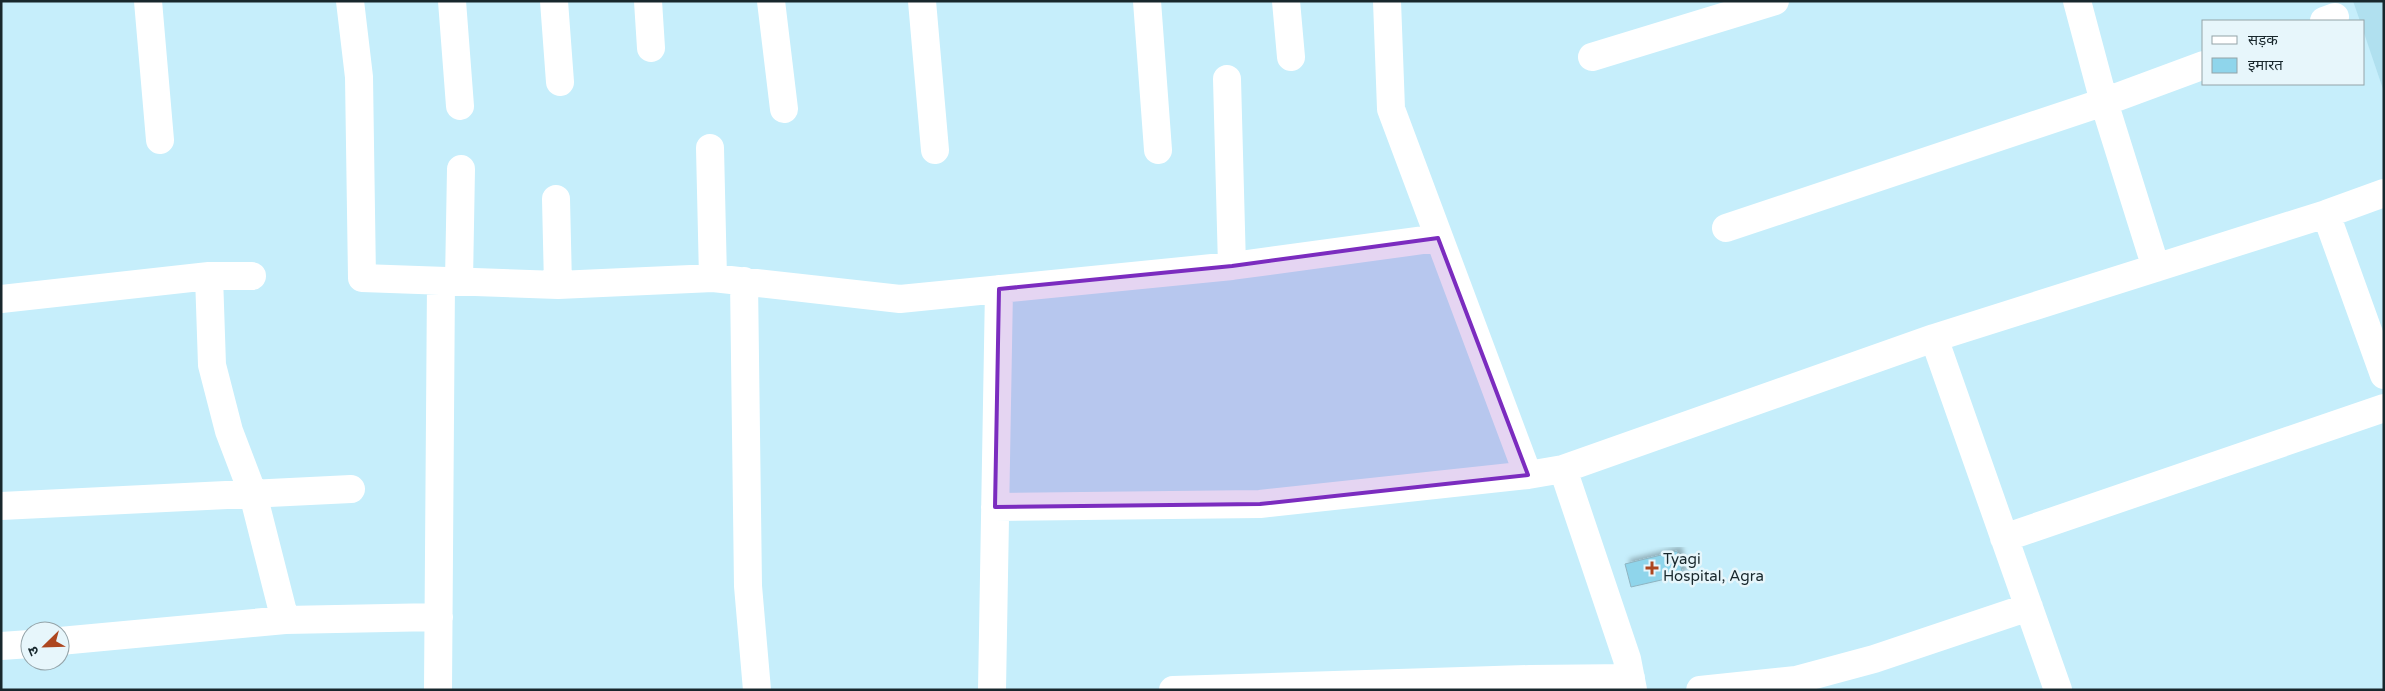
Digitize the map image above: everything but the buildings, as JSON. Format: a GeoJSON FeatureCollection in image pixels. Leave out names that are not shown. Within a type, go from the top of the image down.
{"type":"FeatureCollection","features":[{"type":"Feature","properties":{"kind":"street"},"geometry":{"type":"LineString","coordinates":[[148,1],[160,140]]}},
{"type":"Feature","properties":{"kind":"street"},"geometry":{"type":"LineString","coordinates":[[350,1],[359,77],[362,278],[558,284],[713,278],[900,299],[1232,266],[1438,238]]}},
{"type":"Feature","properties":{"kind":"street"},"geometry":{"type":"LineString","coordinates":[[452,1],[460,106]]}},
{"type":"Feature","properties":{"kind":"street"},"geometry":{"type":"LineString","coordinates":[[554,1],[560,82]]}},
{"type":"Feature","properties":{"kind":"street"},"geometry":{"type":"LineString","coordinates":[[648,1],[651,48]]}},
{"type":"Feature","properties":{"kind":"street"},"geometry":{"type":"LineString","coordinates":[[771,1],[784,109]]}},
{"type":"Feature","properties":{"kind":"street"},"geometry":{"type":"LineString","coordinates":[[922,1],[935,150]]}},
{"type":"Feature","properties":{"kind":"street"},"geometry":{"type":"LineString","coordinates":[[1146,1],[1158,150]]}},
{"type":"Feature","properties":{"kind":"street"},"geometry":{"type":"LineString","coordinates":[[1286,1],[1291,57]]}},
{"type":"Feature","properties":{"kind":"street"},"geometry":{"type":"LineString","coordinates":[[1387,1],[1391,109],[1528,475]]}},
{"type":"Feature","properties":{"kind":"street"},"geometry":{"type":"LineString","coordinates":[[1592,57],[1775,1]]}},
{"type":"Feature","properties":{"kind":"street"},"geometry":{"type":"LineString","coordinates":[[2077,1],[2104,102],[2156,268]]}},
{"type":"Feature","properties":{"kind":"street"},"geometry":{"type":"LineString","coordinates":[[1726,228],[2104,102],[2202,66]]}},
{"type":"Feature","properties":{"kind":"street"},"geometry":{"type":"LineString","coordinates":[[1227,79],[1232,266]]}},
{"type":"Feature","properties":{"kind":"street"},"geometry":{"type":"LineString","coordinates":[[710,148],[713,278]]}},
{"type":"Feature","properties":{"kind":"street"},"geometry":{"type":"LineString","coordinates":[[438,690],[450,281],[461,169]]}},
{"type":"Feature","properties":{"kind":"street"},"geometry":{"type":"LineString","coordinates":[[996,508],[1260,504],[1528,475],[1563,469],[1934,338],[2326,214],[2384,193]]}},
{"type":"Feature","properties":{"kind":"street"},"geometry":{"type":"LineString","coordinates":[[556,198],[558,284]]}},
{"type":"Feature","properties":{"kind":"street"},"geometry":{"type":"LineString","coordinates":[[2326,214],[2384,375]]}},
{"type":"Feature","properties":{"kind":"street"},"geometry":{"type":"LineString","coordinates":[[209,276],[212,365],[229,431],[253,494],[284,620]]}},
{"type":"Feature","properties":{"kind":"street"},"geometry":{"type":"LineString","coordinates":[[1,299],[209,276],[252,276]]}},
{"type":"Feature","properties":{"kind":"street"},"geometry":{"type":"LineString","coordinates":[[744,281],[748,586],[757,690]]}},
{"type":"Feature","properties":{"kind":"street"},"geometry":{"type":"LineString","coordinates":[[992,690],[999,289]]}},
{"type":"Feature","properties":{"kind":"street"},"geometry":{"type":"LineString","coordinates":[[1934,338],[2058,690]]}},
{"type":"Feature","properties":{"kind":"street"},"geometry":{"type":"LineString","coordinates":[[2004,538],[2384,408]]}},
{"type":"Feature","properties":{"kind":"street"},"geometry":{"type":"LineString","coordinates":[[1173,690],[1632,684],[1563,469]]}},
{"type":"Feature","properties":{"kind":"street"},"geometry":{"type":"LineString","coordinates":[[1,506],[351,489]]}},
{"type":"Feature","properties":{"kind":"street"},"geometry":{"type":"LineString","coordinates":[[1700,690],[1796,680],[1874,659],[2029,607]]}},
{"type":"Feature","properties":{"kind":"street"},"geometry":{"type":"LineString","coordinates":[[70,640],[284,620],[439,617]]}},
{"type":"Feature","properties":{"kind":"street"},"geometry":{"type":"LineString","coordinates":[[1,646],[20,645]]}},
{"type":"Feature","properties":{"kind":"highlighted area"},"geometry":{"type":"Polygon","coordinates":[[[1438,238],[1528,475],[1260,504],[995,507],[999,289],[1232,266],[1438,238]]]}},
{"type":"Feature","properties":{"kind":"shaded area"},"geometry":{"type":"Polygon","coordinates":[[[2353,1],[2384,1],[2384,92],[2365,36],[2365,20],[2360,20],[2353,1]]]}},
{"type":"Feature","properties":{"kind":"place","name":"Tyagi Hospital, Agra"},"geometry":{"type":"Point","coordinates":[1652,568]}}]}
